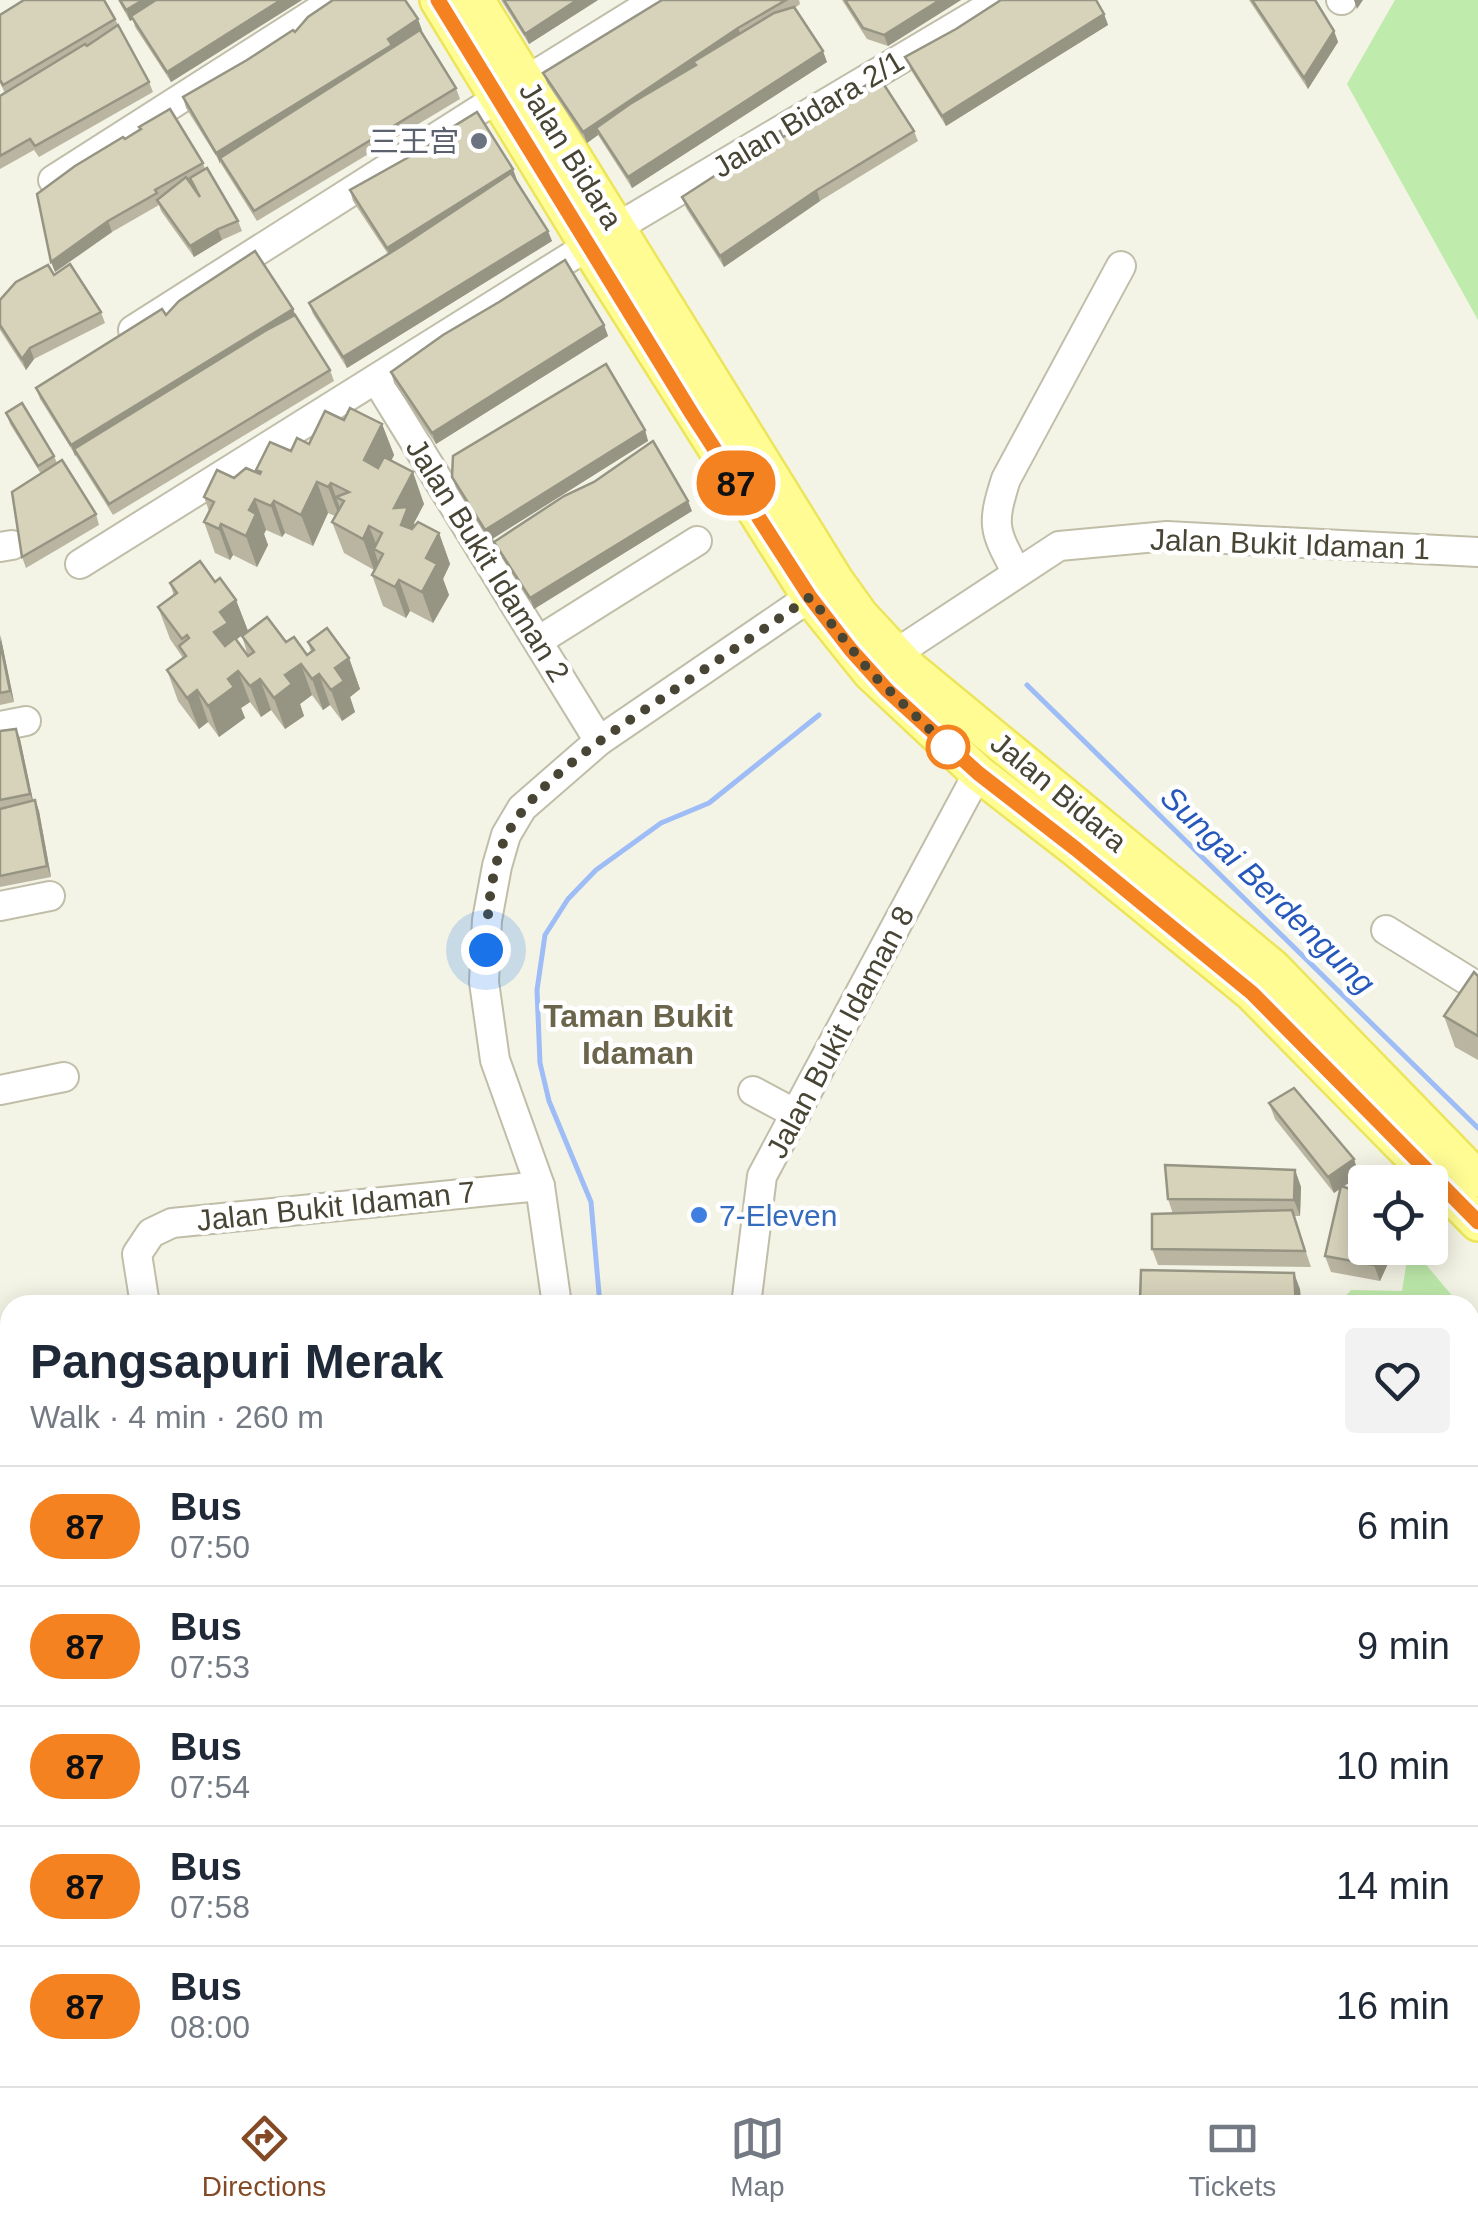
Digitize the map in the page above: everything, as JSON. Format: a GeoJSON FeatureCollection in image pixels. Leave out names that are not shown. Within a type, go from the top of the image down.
{"type":"FeatureCollection","features":[{"type":"Feature","properties":{"kind":"main road","name":"Jalan Bidara"},"geometry":{"type":"LineString","coordinates":[[438,0],[511,90],[602,237],[810,597],[871,673],[978,773],[1252,993],[1478,1222]]}},
{"type":"Feature","properties":{"kind":"main road","name":"Jalan Bidara"},"geometry":{"type":"LineString","coordinates":[[476,0],[511,90]]}},
{"type":"Feature","properties":{"kind":"main road","name":"Jalan Bidara"},"geometry":{"type":"LineString","coordinates":[[602,237],[722,394],[836,580],[860,616],[895,654],[1272,966],[1478,1178]]}},
{"type":"Feature","properties":{"kind":"street"},"geometry":{"type":"LineString","coordinates":[[53,180],[334,0]]}},
{"type":"Feature","properties":{"kind":"street"},"geometry":{"type":"LineString","coordinates":[[114,342],[656,0]]}},
{"type":"Feature","properties":{"kind":"street","name":"Jalan Bidara 2/1"},"geometry":{"type":"LineString","coordinates":[[602,237],[1000,0]]}},
{"type":"Feature","properties":{"kind":"street"},"geometry":{"type":"LineString","coordinates":[[80,564],[602,237]]}},
{"type":"Feature","properties":{"kind":"street"},"geometry":{"type":"LineString","coordinates":[[1017,573],[998,536],[996,510],[1006,478],[1121,266]]}},
{"type":"Feature","properties":{"kind":"street","name":"Jalan Bukit Idaman 2"},"geometry":{"type":"LineString","coordinates":[[376,378],[442,467],[538,641],[600,741]]}},
{"type":"Feature","properties":{"kind":"street","name":"Jalan Bukit Idaman 1"},"geometry":{"type":"LineString","coordinates":[[895,654],[1059,546],[1167,536],[1478,552]]}},
{"type":"Feature","properties":{"kind":"street"},"geometry":{"type":"LineString","coordinates":[[538,641],[698,541]]}},
{"type":"Feature","properties":{"kind":"street"},"geometry":{"type":"LineString","coordinates":[[556,1295],[540,1186],[496,1060],[484,982],[487,920],[506,835],[522,808],[600,741],[810,597]]}},
{"type":"Feature","properties":{"kind":"street","name":"Jalan Bukit Idaman 8"},"geometry":{"type":"LineString","coordinates":[[747,1295],[762,1176],[978,773]]}},
{"type":"Feature","properties":{"kind":"street"},"geometry":{"type":"LineString","coordinates":[[0,906],[50,896]]}},
{"type":"Feature","properties":{"kind":"street"},"geometry":{"type":"LineString","coordinates":[[1386,930],[1478,987]]}},
{"type":"Feature","properties":{"kind":"street"},"geometry":{"type":"LineString","coordinates":[[0,1090],[64,1077]]}},
{"type":"Feature","properties":{"kind":"street"},"geometry":{"type":"LineString","coordinates":[[753,1092],[796,1114]]}},
{"type":"Feature","properties":{"kind":"street","name":"Jalan Bukit Idaman 7"},"geometry":{"type":"LineString","coordinates":[[143,1295],[137,1254],[161,1226],[540,1186]]}},
{"type":"Feature","properties":{"kind":"green space"},"geometry":{"type":"Polygon","coordinates":[[[1395,0],[1478,0],[1478,320],[1347,84],[1395,0]]]}},
{"type":"Feature","properties":{"kind":"green space"},"geometry":{"type":"Polygon","coordinates":[[[1406,1265],[1426,1265],[1452,1295],[1346,1295],[1351,1290],[1402,1291],[1406,1265]]]}},
{"type":"Feature","properties":{"kind":"building"},"geometry":{"type":"Polygon","coordinates":[[[24,0],[104,0],[115,19],[3,85],[0,15],[24,0]]]}},
{"type":"Feature","properties":{"kind":"building"},"geometry":{"type":"Polygon","coordinates":[[[120,0],[143,0],[126,10],[120,0]]]}},
{"type":"Feature","properties":{"kind":"building"},"geometry":{"type":"Polygon","coordinates":[[[156,0],[281,0],[167,72],[131,16],[156,0]]]}},
{"type":"Feature","properties":{"kind":"building"},"geometry":{"type":"Polygon","coordinates":[[[333,0],[405,0],[418,19],[388,39],[392,45],[216,153],[183,97],[295,32],[308,17],[333,0]]]}},
{"type":"Feature","properties":{"kind":"building"},"geometry":{"type":"Polygon","coordinates":[[[504,0],[577,0],[525,34],[504,0]]]}},
{"type":"Feature","properties":{"kind":"building"},"geometry":{"type":"Polygon","coordinates":[[[662,0],[786,0],[583,132],[543,73],[662,0]]]}},
{"type":"Feature","properties":{"kind":"building"},"geometry":{"type":"Polygon","coordinates":[[[845,0],[940,0],[884,35],[863,28],[845,0]]]}},
{"type":"Feature","properties":{"kind":"building"},"geometry":{"type":"Polygon","coordinates":[[[1001,0],[1096,0],[1104,14],[942,116],[905,57],[1001,0]]]}},
{"type":"Feature","properties":{"kind":"building"},"geometry":{"type":"Polygon","coordinates":[[[1252,0],[1315,0],[1334,31],[1304,78],[1252,0]]]}},
{"type":"Feature","properties":{"kind":"building"},"geometry":{"type":"Polygon","coordinates":[[[794,7],[823,51],[628,177],[596,128],[696,65],[693,62],[774,13],[794,7]]]}},
{"type":"Feature","properties":{"kind":"building"},"geometry":{"type":"Polygon","coordinates":[[[118,25],[149,82],[35,146],[30,139],[0,156],[0,96],[118,25]]]}},
{"type":"Feature","properties":{"kind":"building"},"geometry":{"type":"Polygon","coordinates":[[[420,30],[456,88],[254,211],[220,158],[420,30]]]}},
{"type":"Feature","properties":{"kind":"building"},"geometry":{"type":"Polygon","coordinates":[[[879,77],[914,131],[720,256],[682,197],[780,131],[783,137],[810,115],[879,77]]]}},
{"type":"Feature","properties":{"kind":"building"},"geometry":{"type":"Polygon","coordinates":[[[170,109],[203,163],[155,190],[157,193],[108,221],[51,262],[37,194],[75,166],[170,109]]]}},
{"type":"Feature","properties":{"kind":"building"},"geometry":{"type":"Polygon","coordinates":[[[477,112],[513,169],[387,248],[350,190],[416,153],[477,112]]]}},
{"type":"Feature","properties":{"kind":"building"},"geometry":{"type":"Polygon","coordinates":[[[207,168],[238,221],[190,246],[157,200],[186,177],[200,197],[190,178],[207,168]]]}},
{"type":"Feature","properties":{"kind":"building"},"geometry":{"type":"Polygon","coordinates":[[[511,173],[548,231],[343,357],[309,303],[511,173]]]}},
{"type":"Feature","properties":{"kind":"building"},"geometry":{"type":"Polygon","coordinates":[[[255,251],[293,309],[71,445],[36,388],[162,309],[166,315],[179,301],[255,251]]]}},
{"type":"Feature","properties":{"kind":"building"},"geometry":{"type":"Polygon","coordinates":[[[565,260],[604,325],[432,433],[391,372],[565,260]]]}},
{"type":"Feature","properties":{"kind":"building"},"geometry":{"type":"Polygon","coordinates":[[[70,264],[101,312],[30,348],[22,359],[0,325],[0,300],[16,282],[48,265],[54,275],[70,264]]]}},
{"type":"Feature","properties":{"kind":"building"},"geometry":{"type":"Polygon","coordinates":[[[295,315],[330,370],[109,504],[74,449],[295,315]]]}},
{"type":"Feature","properties":{"kind":"building"},"geometry":{"type":"Polygon","coordinates":[[[606,364],[645,430],[485,530],[452,477],[453,456],[606,364]]]}},
{"type":"Feature","properties":{"kind":"building"},"geometry":{"type":"Polygon","coordinates":[[[22,403],[54,456],[38,466],[6,413],[22,403]]]}},
{"type":"Feature","properties":{"kind":"building"},"geometry":{"type":"Polygon","coordinates":[[[350,408],[382,424],[364,460],[378,468],[384,457],[413,472],[394,508],[408,507],[401,525],[412,529],[418,522],[439,533],[426,558],[437,564],[422,592],[399,580],[395,587],[372,575],[383,554],[374,549],[382,533],[369,526],[363,539],[332,522],[344,501],[336,497],[349,492],[331,483],[328,487],[317,482],[301,515],[274,501],[271,506],[255,499],[249,510],[256,514],[246,536],[221,524],[219,529],[204,522],[214,502],[204,497],[217,470],[234,478],[246,468],[260,474],[256,470],[270,442],[291,451],[297,438],[309,444],[325,411],[344,420],[350,408]]]}},
{"type":"Feature","properties":{"kind":"building"},"geometry":{"type":"Polygon","coordinates":[[[653,441],[688,501],[530,598],[494,542],[653,441]]]}},
{"type":"Feature","properties":{"kind":"building"},"geometry":{"type":"Polygon","coordinates":[[[62,460],[96,514],[22,557],[12,492],[62,460]]]}},
{"type":"Feature","properties":{"kind":"building"},"geometry":{"type":"Polygon","coordinates":[[[200,561],[215,582],[220,578],[236,600],[220,612],[228,623],[214,632],[225,646],[235,638],[248,656],[254,652],[242,636],[267,617],[286,642],[294,637],[307,655],[314,650],[308,642],[327,628],[349,658],[335,668],[344,681],[331,690],[319,674],[312,679],[301,664],[285,675],[292,684],[274,698],[260,679],[250,686],[238,671],[228,679],[234,687],[208,706],[197,690],[187,698],[167,670],[186,656],[179,646],[189,638],[187,635],[182,639],[158,607],[177,593],[170,583],[200,561]]]}},
{"type":"Feature","properties":{"kind":"building"},"geometry":{"type":"Polygon","coordinates":[[[0,641],[10,691],[0,693],[0,641]]]}},
{"type":"Feature","properties":{"kind":"building"},"geometry":{"type":"Polygon","coordinates":[[[16,729],[30,794],[0,800],[0,731],[16,729]]]}},
{"type":"Feature","properties":{"kind":"building"},"geometry":{"type":"Polygon","coordinates":[[[35,800],[47,866],[0,876],[0,809],[35,800]]]}},
{"type":"Feature","properties":{"kind":"building"},"geometry":{"type":"Polygon","coordinates":[[[1474,972],[1478,976],[1478,1036],[1444,1016],[1474,972]]]}},
{"type":"Feature","properties":{"kind":"building"},"geometry":{"type":"Polygon","coordinates":[[[1294,1088],[1354,1159],[1328,1177],[1269,1103],[1294,1088]]]}},
{"type":"Feature","properties":{"kind":"building"},"geometry":{"type":"Polygon","coordinates":[[[1165,1165],[1295,1170],[1294,1200],[1168,1199],[1165,1165]]]}},
{"type":"Feature","properties":{"kind":"building"},"geometry":{"type":"Polygon","coordinates":[[[1341,1186],[1348,1188],[1348,1260],[1325,1256],[1341,1186]]]}},
{"type":"Feature","properties":{"kind":"building"},"geometry":{"type":"Polygon","coordinates":[[[1292,1210],[1305,1251],[1152,1249],[1152,1214],[1292,1210]]]}},
{"type":"Feature","properties":{"kind":"building"},"geometry":{"type":"Polygon","coordinates":[[[1141,1270],[1294,1273],[1295,1295],[1140,1295],[1141,1270]]]}},
{"type":"Feature","properties":{"kind":"waterway","name":"Sungai Berdengung"},"geometry":{"type":"LineString","coordinates":[[1027,685],[1478,1128]]}},
{"type":"Feature","properties":{"kind":"waterway","name":"Sungai Berdengung"},"geometry":{"type":"LineString","coordinates":[[599,1295],[591,1202],[549,1101],[540,1063],[537,990],[545,935],[568,899],[596,870],[661,823],[709,803],[819,715]]}},
{"type":"Feature","properties":{"kind":"bus line","name":"87"},"geometry":{"type":"LineString","coordinates":[[438,0],[692,414],[810,597],[851,650],[887,690],[978,773],[1252,993],[1478,1222]]}},
{"type":"Feature","properties":{"kind":"place","name":"三王宫"},"geometry":{"type":"Point","coordinates":[479,141]}},
{"type":"Feature","properties":{"kind":"place","name":"7-Eleven"},"geometry":{"type":"Point","coordinates":[699,1215]}},
{"type":"Feature","properties":{"kind":"district","name":"Taman Bukit Idaman"},"geometry":{"type":"Point","coordinates":[638,1034]}},
{"type":"Feature","properties":{"kind":"route"},"geometry":{"type":"LineString","coordinates":[[486,950],[497,866],[506,835],[522,808],[600,741],[810,597],[871,673],[948,747]]}}]}
